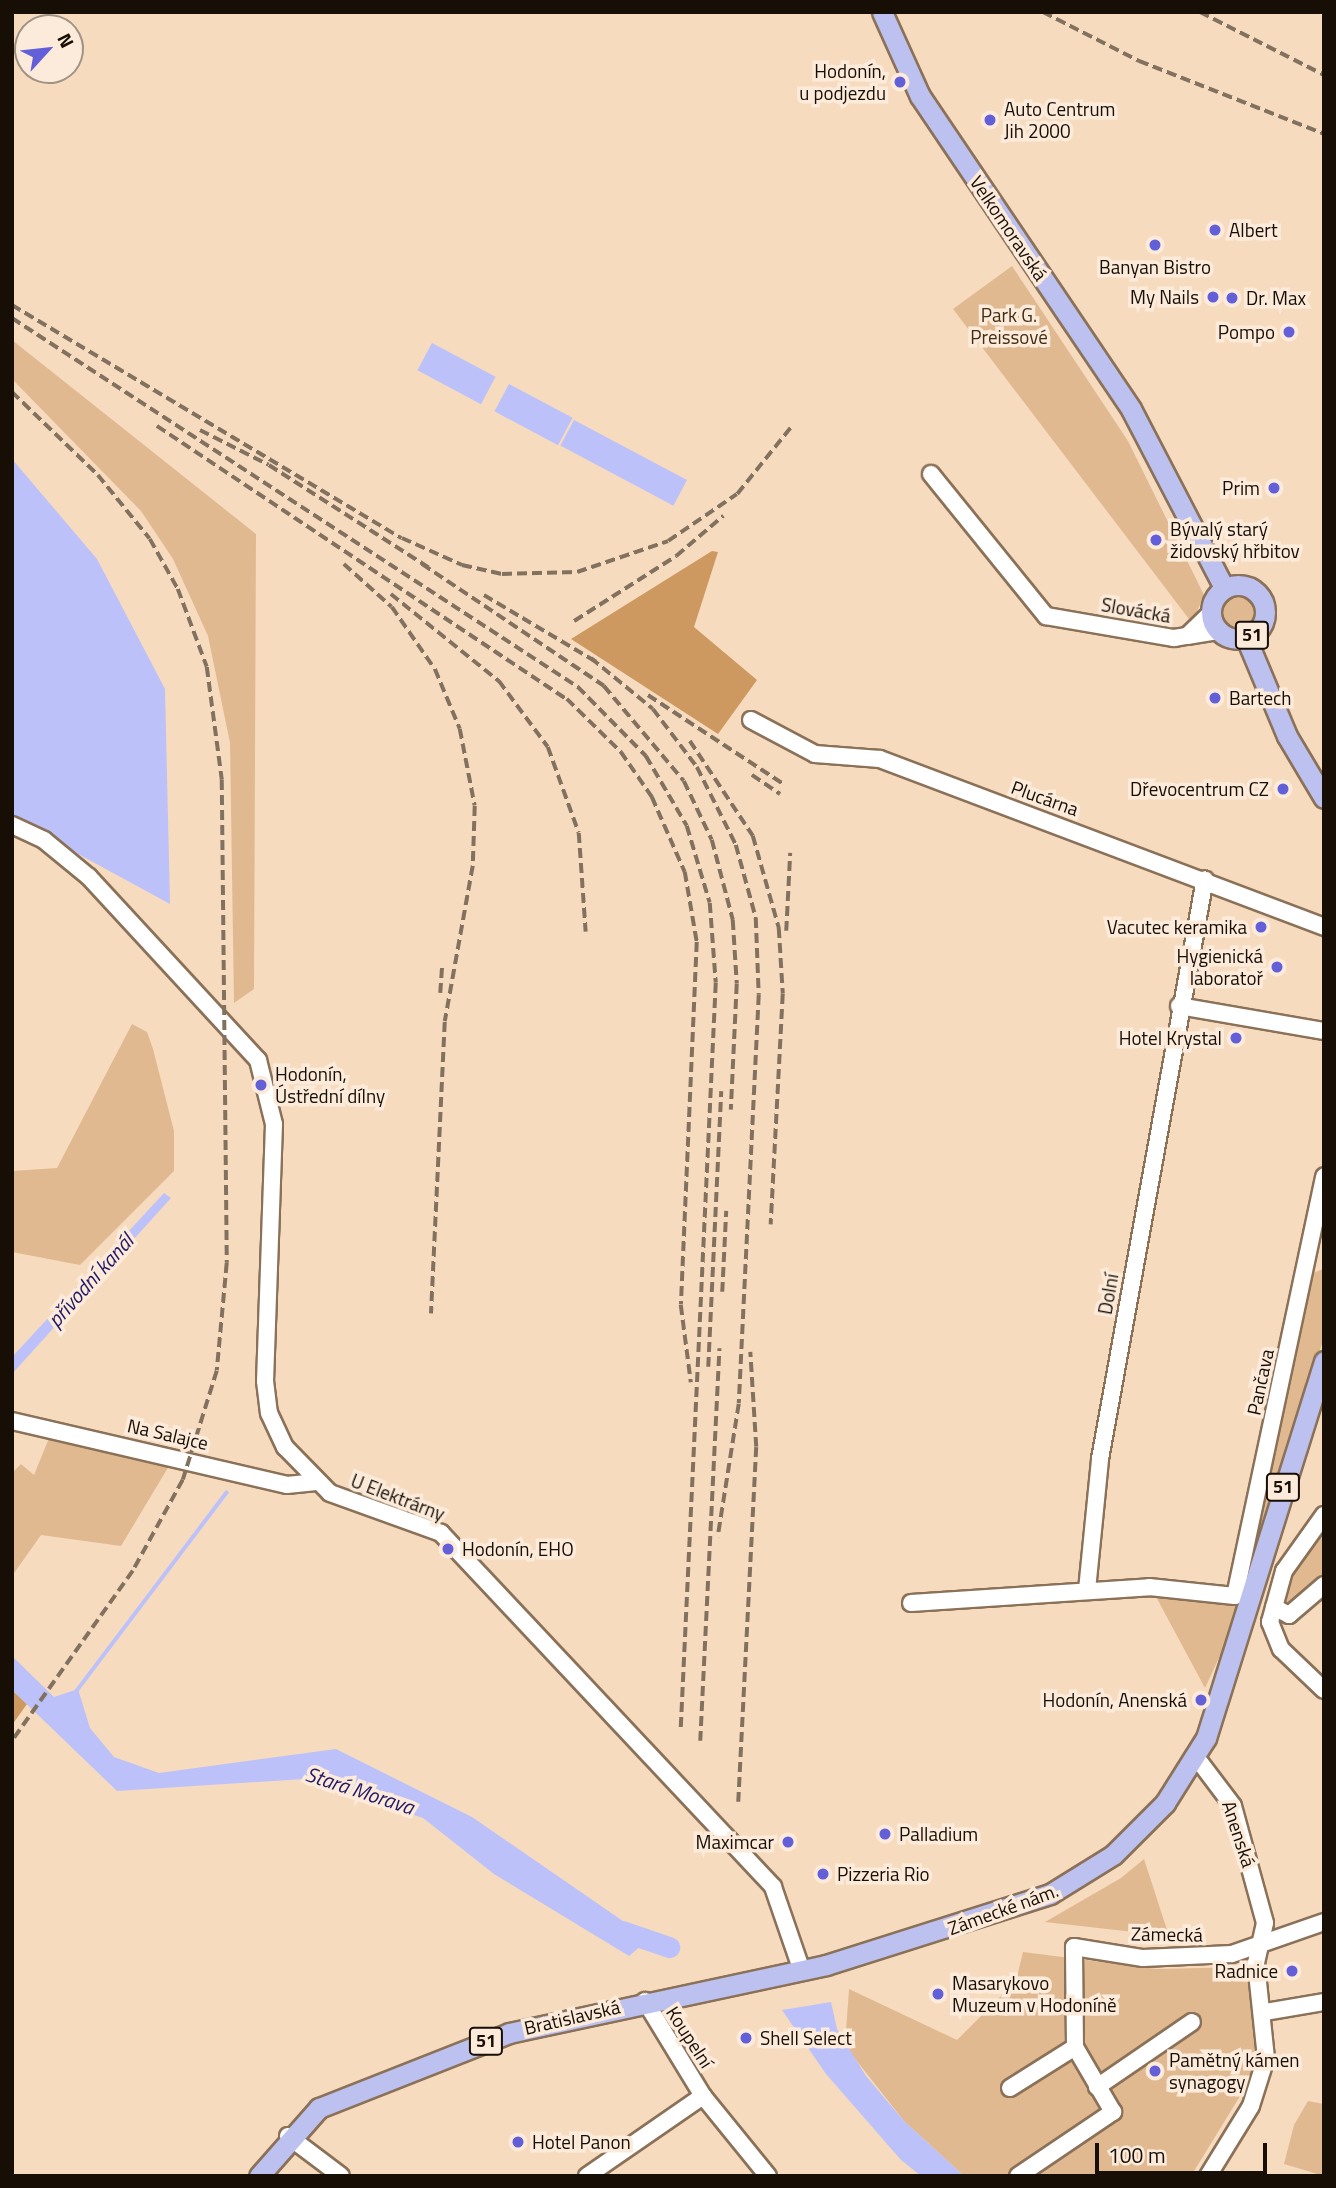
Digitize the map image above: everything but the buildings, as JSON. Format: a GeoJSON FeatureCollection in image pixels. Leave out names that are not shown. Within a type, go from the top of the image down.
{"type":"FeatureCollection","features":[{"type":"Feature","properties":{"kind":"main road","name":"Velkomoravská"},"geometry":{"type":"LineString","coordinates":[[882,12],[920,96],[1131,409],[1224,588]]}},
{"type":"Feature","properties":{"kind":"main road","name":"51"},"geometry":{"type":"LineString","coordinates":[[1246,638],[1264,622],[1264,602],[1245,585],[1224,588],[1214,623],[1246,638],[1287,736],[1324,798]]}},
{"type":"Feature","properties":{"kind":"main road","name":"51"},"geometry":{"type":"LineString","coordinates":[[1196,1757],[1248,1614],[1324,1361]]}},
{"type":"Feature","properties":{"kind":"main road","name":"Zámecké nám."},"geometry":{"type":"LineString","coordinates":[[802,1971],[977,1920],[1068,1885],[1138,1834],[1196,1757]]}},
{"type":"Feature","properties":{"kind":"main road","name":"Bratislavská"},"geometry":{"type":"LineString","coordinates":[[259,2176],[288,2136],[319,2108],[400,2074],[536,2024],[802,1971]]}},
{"type":"Feature","properties":{"kind":"street","name":"Slovácká"},"geometry":{"type":"LineString","coordinates":[[931,474],[1046,615],[1187,636],[1214,623]]}},
{"type":"Feature","properties":{"kind":"street","name":"Plucárna"},"geometry":{"type":"LineString","coordinates":[[751,720],[815,754],[880,759],[1205,879],[1324,927]]}},
{"type":"Feature","properties":{"kind":"street","name":"U Elektrárny"},"geometry":{"type":"LineString","coordinates":[[12,825],[44,840],[89,877],[248,1044],[265,1078],[274,1124],[269,1413],[285,1447],[314,1482],[348,1502],[441,1533],[773,1887],[802,1971]]}},
{"type":"Feature","properties":{"kind":"street"},"geometry":{"type":"LineString","coordinates":[[1205,879],[1180,1006],[1324,1031]]}},
{"type":"Feature","properties":{"kind":"street","name":"Dolní"},"geometry":{"type":"LineString","coordinates":[[1087,1590],[1100,1459],[1180,1006]]}},
{"type":"Feature","properties":{"kind":"street","name":"Pančava"},"geometry":{"type":"LineString","coordinates":[[1087,1590],[1149,1587],[1235,1596],[1324,1176]]}},
{"type":"Feature","properties":{"kind":"street"},"geometry":{"type":"LineString","coordinates":[[1307,1258],[1324,1259]]}},
{"type":"Feature","properties":{"kind":"street","name":"Na Salajce"},"geometry":{"type":"LineString","coordinates":[[12,1421],[287,1485],[314,1482]]}},
{"type":"Feature","properties":{"kind":"street"},"geometry":{"type":"LineString","coordinates":[[1324,1515],[1284,1572],[1270,1622],[1280,1649],[1324,1690]]}},
{"type":"Feature","properties":{"kind":"street"},"geometry":{"type":"LineString","coordinates":[[1273,1607],[1290,1615],[1324,1585]]}},
{"type":"Feature","properties":{"kind":"street"},"geometry":{"type":"LineString","coordinates":[[911,1603],[1087,1590]]}},
{"type":"Feature","properties":{"kind":"street","name":"Anenská"},"geometry":{"type":"LineString","coordinates":[[1196,1757],[1233,1806],[1263,1914],[1256,1964],[1268,2040],[1258,2090],[1208,2176]]}},
{"type":"Feature","properties":{"kind":"street","name":"Zámecká"},"geometry":{"type":"LineString","coordinates":[[1075,2048],[1074,1947],[1174,1959],[1259,1946],[1324,1922]]}},
{"type":"Feature","properties":{"kind":"street","name":"Koupelní"},"geometry":{"type":"LineString","coordinates":[[645,2001],[703,2096],[768,2176]]}},
{"type":"Feature","properties":{"kind":"street"},"geometry":{"type":"LineString","coordinates":[[1265,2012],[1324,2002]]}},
{"type":"Feature","properties":{"kind":"street"},"geometry":{"type":"LineString","coordinates":[[1097,2087],[1192,2022]]}},
{"type":"Feature","properties":{"kind":"street"},"geometry":{"type":"LineString","coordinates":[[1010,2088],[1075,2048],[1113,2112],[1018,2176]]}},
{"type":"Feature","properties":{"kind":"street","name":"Koupelní"},"geometry":{"type":"LineString","coordinates":[[587,2176],[703,2096]]}},
{"type":"Feature","properties":{"kind":"street"},"geometry":{"type":"LineString","coordinates":[[288,2136],[341,2176]]}},
{"type":"Feature","properties":{"kind":"green space","name":"Park G. Preissové"},"geometry":{"type":"Polygon","coordinates":[[[1012,266],[1128,441],[1204,595],[1192,623],[953,309],[1012,266]]]}},
{"type":"Feature","properties":{"kind":"green space"},"geometry":{"type":"Polygon","coordinates":[[[12,340],[256,534],[254,989],[234,1003],[230,743],[208,636],[173,559],[141,511],[12,379],[12,340]]]}},
{"type":"Feature","properties":{"kind":"green space"},"geometry":{"type":"Polygon","coordinates":[[[1238,591],[1253,597],[1259,612],[1253,627],[1238,633],[1223,627],[1217,612],[1223,597],[1238,591]]]}},
{"type":"Feature","properties":{"kind":"green space"},"geometry":{"type":"Polygon","coordinates":[[[132,1024],[147,1032],[153,1049],[174,1131],[174,1171],[80,1265],[12,1252],[12,1171],[57,1168],[132,1024]]]}},
{"type":"Feature","properties":{"kind":"green space"},"geometry":{"type":"Polygon","coordinates":[[[1324,1269],[1324,1337],[1235,1623],[1205,1688],[1154,1593],[1238,1603],[1310,1274],[1324,1269]]]}},
{"type":"Feature","properties":{"kind":"green space"},"geometry":{"type":"Polygon","coordinates":[[[49,1438],[169,1466],[121,1546],[41,1535],[12,1576],[12,1473],[21,1464],[34,1475],[49,1438]]]}},
{"type":"Feature","properties":{"kind":"green space"},"geometry":{"type":"Polygon","coordinates":[[[1324,1526],[1324,1577],[1291,1609],[1283,1603],[1288,1576],[1324,1526]]]}},
{"type":"Feature","properties":{"kind":"green space"},"geometry":{"type":"Polygon","coordinates":[[[1144,1859],[1169,1936],[1045,1922],[1121,1878],[1144,1859]]]}},
{"type":"Feature","properties":{"kind":"green space"},"geometry":{"type":"Polygon","coordinates":[[[1023,1952],[1157,1969],[1245,1967],[1259,2031],[1253,2075],[1191,2176],[964,2176],[904,2121],[845,2046],[849,1989],[957,2040],[1016,1981],[1023,1952]]]}},
{"type":"Feature","properties":{"kind":"green space"},"geometry":{"type":"Polygon","coordinates":[[[1308,2101],[1324,2104],[1324,2176],[1284,2164],[1294,2125],[1308,2101]]]}},
{"type":"Feature","properties":{"kind":"shaded area"},"geometry":{"type":"Polygon","coordinates":[[[712,551],[718,552],[694,627],[757,680],[718,734],[571,639],[712,551]]]}},
{"type":"Feature","properties":{"kind":"shaded area"},"geometry":{"type":"Polygon","coordinates":[[[12,1690],[27,1704],[12,1725],[12,1690]]]}},
{"type":"Feature","properties":{"kind":"water"},"geometry":{"type":"Polygon","coordinates":[[[432,343],[496,377],[481,404],[417,370],[432,343]]]}},
{"type":"Feature","properties":{"kind":"water"},"geometry":{"type":"Polygon","coordinates":[[[509,384],[573,418],[558,445],[494,411],[509,384]]]}},
{"type":"Feature","properties":{"kind":"water"},"geometry":{"type":"Polygon","coordinates":[[[574,420],[687,480],[673,506],[560,446],[574,420]]]}},
{"type":"Feature","properties":{"kind":"water"},"geometry":{"type":"Polygon","coordinates":[[[12,459],[97,559],[165,689],[170,904],[12,818],[12,459]]]}},
{"type":"Feature","properties":{"kind":"water","name":"přívodní kanál"},"geometry":{"type":"Polygon","coordinates":[[[164,1193],[171,1198],[12,1374],[12,1357],[164,1193]]]}},
{"type":"Feature","properties":{"kind":"water"},"geometry":{"type":"Polygon","coordinates":[[[12,1656],[54,1697],[78,1689],[90,1728],[114,1757],[159,1773],[336,1749],[472,1817],[649,1939],[629,1956],[494,1874],[423,1818],[304,1779],[117,1791],[12,1690],[12,1656]]]}},
{"type":"Feature","properties":{"kind":"water"},"geometry":{"type":"Polygon","coordinates":[[[831,2002],[837,2029],[866,2076],[904,2121],[964,2176],[921,2176],[901,2160],[826,2074],[782,2010],[831,2002]]]}},
{"type":"Feature","properties":{"kind":"waterway"},"geometry":{"type":"LineString","coordinates":[[75,1693],[226,1493]]}},
{"type":"Feature","properties":{"kind":"waterway","name":"Stará Morava"},"geometry":{"type":"LineString","coordinates":[[622,1931],[669,1947]]}},
{"type":"Feature","properties":{"kind":"railway"},"geometry":{"type":"LineString","coordinates":[[1043,12],[1139,61],[1324,134]]}},
{"type":"Feature","properties":{"kind":"railway"},"geometry":{"type":"LineString","coordinates":[[1200,12],[1324,75]]}},
{"type":"Feature","properties":{"kind":"railway"},"geometry":{"type":"LineString","coordinates":[[12,305],[402,538],[462,565],[502,574],[577,572],[668,541],[737,494],[791,427]]}},
{"type":"Feature","properties":{"kind":"railway"},"geometry":{"type":"LineString","coordinates":[[12,318],[578,687],[646,756],[687,826],[710,903],[716,983],[681,1729]]}},
{"type":"Feature","properties":{"kind":"railway"},"geometry":{"type":"LineString","coordinates":[[12,392],[98,475],[150,539],[178,589],[207,667],[222,780],[227,1263],[217,1371],[183,1480],[133,1571],[12,1741]]}},
{"type":"Feature","properties":{"kind":"railway"},"geometry":{"type":"LineString","coordinates":[[157,426],[567,699],[621,752],[652,797],[685,872],[697,942],[681,1305],[691,1382]]}},
{"type":"Feature","properties":{"kind":"railway"},"geometry":{"type":"LineString","coordinates":[[200,430],[269,465],[431,569]]}},
{"type":"Feature","properties":{"kind":"railway"},"geometry":{"type":"LineString","coordinates":[[574,621],[676,556],[723,516]]}},
{"type":"Feature","properties":{"kind":"railway"},"geometry":{"type":"LineString","coordinates":[[344,564],[392,607],[435,669],[460,729],[475,806],[473,866],[445,1022],[431,1314]]}},
{"type":"Feature","properties":{"kind":"railway"},"geometry":{"type":"LineString","coordinates":[[422,564],[604,686],[684,781],[712,840],[733,920],[737,984],[731,1110]]}},
{"type":"Feature","properties":{"kind":"railway"},"geometry":{"type":"LineString","coordinates":[[391,594],[499,681],[548,747],[579,833],[586,932]]}},
{"type":"Feature","properties":{"kind":"railway"},"geometry":{"type":"LineString","coordinates":[[484,595],[598,663]]}},
{"type":"Feature","properties":{"kind":"railway"},"geometry":{"type":"LineString","coordinates":[[591,658],[653,709],[697,767],[736,845],[756,918],[759,995],[739,1404],[718,1537]]}},
{"type":"Feature","properties":{"kind":"railway"},"geometry":{"type":"LineString","coordinates":[[648,695],[785,785]]}},
{"type":"Feature","properties":{"kind":"railway"},"geometry":{"type":"LineString","coordinates":[[690,741],[753,836],[779,928],[783,994],[771,1225]]}},
{"type":"Feature","properties":{"kind":"railway"},"geometry":{"type":"LineString","coordinates":[[752,775],[780,794]]}},
{"type":"Feature","properties":{"kind":"railway"},"geometry":{"type":"LineString","coordinates":[[786,931],[790,853]]}},
{"type":"Feature","properties":{"kind":"railway"},"geometry":{"type":"LineString","coordinates":[[440,993],[442,966]]}},
{"type":"Feature","properties":{"kind":"railway"},"geometry":{"type":"LineString","coordinates":[[708,1367],[721,1091]]}},
{"type":"Feature","properties":{"kind":"railway"},"geometry":{"type":"LineString","coordinates":[[722,1292],[726,1211]]}},
{"type":"Feature","properties":{"kind":"railway"},"geometry":{"type":"LineString","coordinates":[[700,1741],[719,1348]]}},
{"type":"Feature","properties":{"kind":"railway"},"geometry":{"type":"LineString","coordinates":[[738,1802],[756,1447],[750,1352]]}},
{"type":"Feature","properties":{"kind":"place","name":"Hodonín, u podjezdu"},"geometry":{"type":"Point","coordinates":[900,82]}},
{"type":"Feature","properties":{"kind":"place","name":"Auto Centrum Jih 2000"},"geometry":{"type":"Point","coordinates":[990,120]}},
{"type":"Feature","properties":{"kind":"place","name":"Albert"},"geometry":{"type":"Point","coordinates":[1215,230]}},
{"type":"Feature","properties":{"kind":"place","name":"Banyan Bistro"},"geometry":{"type":"Point","coordinates":[1155,245]}},
{"type":"Feature","properties":{"kind":"place","name":"My Nails"},"geometry":{"type":"Point","coordinates":[1213,297]}},
{"type":"Feature","properties":{"kind":"place","name":"Dr. Max"},"geometry":{"type":"Point","coordinates":[1232,298]}},
{"type":"Feature","properties":{"kind":"place","name":"Pompo"},"geometry":{"type":"Point","coordinates":[1289,332]}},
{"type":"Feature","properties":{"kind":"place","name":"Prim"},"geometry":{"type":"Point","coordinates":[1274,488]}},
{"type":"Feature","properties":{"kind":"place","name":"Bývalý starý židovský hřbitov"},"geometry":{"type":"Point","coordinates":[1156,540]}},
{"type":"Feature","properties":{"kind":"place","name":"Bartech"},"geometry":{"type":"Point","coordinates":[1215,698]}},
{"type":"Feature","properties":{"kind":"place","name":"Dřevocentrum CZ"},"geometry":{"type":"Point","coordinates":[1283,789]}},
{"type":"Feature","properties":{"kind":"place","name":"Vacutec keramika"},"geometry":{"type":"Point","coordinates":[1261,927]}},
{"type":"Feature","properties":{"kind":"place","name":"Hygienická laboratoř"},"geometry":{"type":"Point","coordinates":[1277,967]}},
{"type":"Feature","properties":{"kind":"place","name":"Hotel Krystal"},"geometry":{"type":"Point","coordinates":[1236,1038]}},
{"type":"Feature","properties":{"kind":"place","name":"Hodonín, Ústřední dílny"},"geometry":{"type":"Point","coordinates":[261,1085]}},
{"type":"Feature","properties":{"kind":"place","name":"Hodonín, EHO"},"geometry":{"type":"Point","coordinates":[448,1549]}},
{"type":"Feature","properties":{"kind":"place","name":"Hodonín, Anenská"},"geometry":{"type":"Point","coordinates":[1201,1700]}},
{"type":"Feature","properties":{"kind":"place","name":"Palladium"},"geometry":{"type":"Point","coordinates":[885,1834]}},
{"type":"Feature","properties":{"kind":"place","name":"Maximcar"},"geometry":{"type":"Point","coordinates":[788,1842]}},
{"type":"Feature","properties":{"kind":"place","name":"Pizzeria Rio"},"geometry":{"type":"Point","coordinates":[823,1874]}},
{"type":"Feature","properties":{"kind":"place","name":"Radnice"},"geometry":{"type":"Point","coordinates":[1292,1971]}},
{"type":"Feature","properties":{"kind":"place","name":"Masarykovo Muzeum v Hodoníně"},"geometry":{"type":"Point","coordinates":[938,1994]}},
{"type":"Feature","properties":{"kind":"place","name":"Shell Select"},"geometry":{"type":"Point","coordinates":[746,2038]}},
{"type":"Feature","properties":{"kind":"place","name":"Pamětný kámen synagogy"},"geometry":{"type":"Point","coordinates":[1155,2071]}},
{"type":"Feature","properties":{"kind":"place","name":"Hotel Panon"},"geometry":{"type":"Point","coordinates":[518,2142]}}]}
